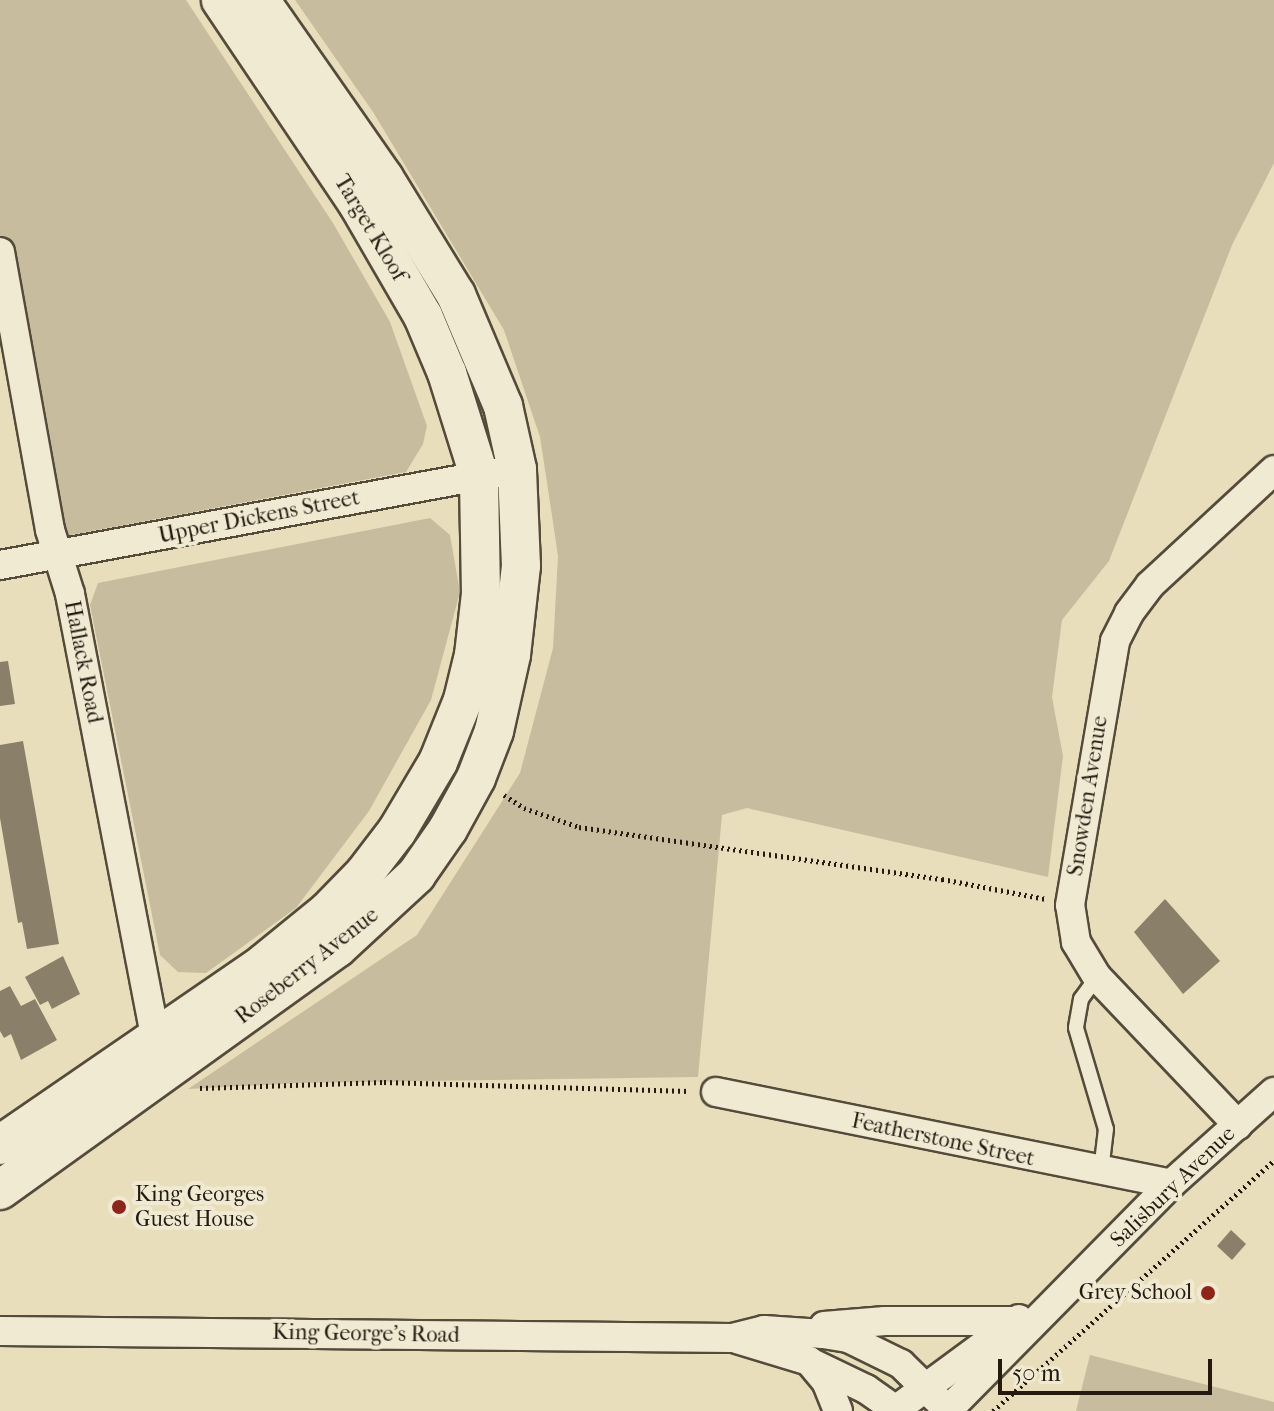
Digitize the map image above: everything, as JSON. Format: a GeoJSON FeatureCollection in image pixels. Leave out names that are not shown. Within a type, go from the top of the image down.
{"type":"FeatureCollection","features":[{"type":"Feature","properties":{"kind":"main road","name":"Target Kloof"},"geometry":{"type":"LineString","coordinates":[[221,0],[358,204],[423,316],[466,423],[479,475]]}},
{"type":"Feature","properties":{"kind":"main road","name":"Target Kloof"},"geometry":{"type":"LineString","coordinates":[[260,0],[384,178],[456,295],[503,406],[517,469]]}},
{"type":"Feature","properties":{"kind":"main road","name":"Roseberry Avenue"},"geometry":{"type":"LineString","coordinates":[[0,1190],[337,948],[379,913],[416,875],[448,829],[476,778],[494,731],[511,655],[521,566],[517,469]]}},
{"type":"Feature","properties":{"kind":"main road","name":"Roseberry Avenue"},"geometry":{"type":"LineString","coordinates":[[0,1145],[169,1067],[263,964],[328,911],[364,874],[397,831],[425,785],[463,700],[474,655],[481,594],[479,475]]}},
{"type":"Feature","properties":{"kind":"street","name":"Hallack Road"},"geometry":{"type":"LineString","coordinates":[[0,252],[50,530],[70,594],[169,1067]]}},
{"type":"Feature","properties":{"kind":"street","name":"Upper Dickens Street"},"geometry":{"type":"LineString","coordinates":[[0,565],[517,469]]}},
{"type":"Feature","properties":{"kind":"street","name":"Snowden Avenue"},"geometry":{"type":"LineString","coordinates":[[1238,1125],[1097,977],[1076,942],[1070,905],[1115,641],[1150,585],[1274,470]]}},
{"type":"Feature","properties":{"kind":"street","name":"Featherstone Street"},"geometry":{"type":"LineString","coordinates":[[716,1092],[1171,1184]]}},
{"type":"Feature","properties":{"kind":"street","name":"Salisbury Avenue"},"geometry":{"type":"LineString","coordinates":[[948,1410],[1075,1285],[1171,1184],[1274,1092]]}},
{"type":"Feature","properties":{"kind":"street","name":"Salisbury Avenue"},"geometry":{"type":"LineString","coordinates":[[896,1410],[1014,1321],[1075,1285]]}},
{"type":"Feature","properties":{"kind":"street","name":"King George's Road"},"geometry":{"type":"LineString","coordinates":[[0,1331],[732,1338],[764,1330],[885,1321],[1014,1321]]}},
{"type":"Feature","properties":{"kind":"street","name":"King George's Road"},"geometry":{"type":"LineString","coordinates":[[764,1330],[848,1338],[901,1364],[926,1385],[948,1410]]}},
{"type":"Feature","properties":{"kind":"street","name":"King George's Road"},"geometry":{"type":"LineString","coordinates":[[732,1338],[809,1361],[866,1389],[896,1410]]}},
{"type":"Feature","properties":{"kind":"street"},"geometry":{"type":"LineString","coordinates":[[809,1361],[826,1381],[838,1411]]}},
{"type":"Feature","properties":{"kind":"lane"},"geometry":{"type":"LineString","coordinates":[[1097,977],[1081,999],[1076,1028],[1106,1129],[1101,1172]]}},
{"type":"Feature","properties":{"kind":"path"},"geometry":{"type":"LineString","coordinates":[[476,778],[524,808],[579,827],[942,879],[1070,905]]}},
{"type":"Feature","properties":{"kind":"path"},"geometry":{"type":"LineString","coordinates":[[169,1067],[384,1082],[637,1087],[716,1092]]}},
{"type":"Feature","properties":{"kind":"path"},"geometry":{"type":"LineString","coordinates":[[993,1411],[1274,1161]]}},
{"type":"Feature","properties":{"kind":"shaded area"},"geometry":{"type":"Polygon","coordinates":[[[0,0],[186,0],[333,223],[390,322],[427,426],[423,444],[406,472],[71,535],[50,530],[0,252],[0,0]]]}},
{"type":"Feature","properties":{"kind":"shaded area"},"geometry":{"type":"Polygon","coordinates":[[[295,0],[1274,0],[1274,163],[1232,245],[1109,561],[1062,620],[1052,697],[1063,756],[1048,877],[747,808],[722,815],[698,1077],[299,1083],[188,1089],[417,935],[520,773],[553,648],[558,556],[540,437],[504,330],[373,112],[295,0]]]}},
{"type":"Feature","properties":{"kind":"shaded area"},"geometry":{"type":"Polygon","coordinates":[[[430,518],[450,535],[460,592],[431,700],[369,811],[296,908],[206,973],[178,972],[160,955],[90,605],[98,583],[430,518]]]}},
{"type":"Feature","properties":{"kind":"shaded area"},"geometry":{"type":"Polygon","coordinates":[[[1090,1355],[1274,1402],[1274,1411],[1076,1411],[1090,1355]]]}},
{"type":"Feature","properties":{"kind":"building"},"geometry":{"type":"Polygon","coordinates":[[[8,661],[15,704],[0,706],[0,662],[8,661]]]}},
{"type":"Feature","properties":{"kind":"building"},"geometry":{"type":"Polygon","coordinates":[[[23,741],[59,944],[27,949],[22,922],[18,923],[0,818],[0,745],[23,741]]]}},
{"type":"Feature","properties":{"kind":"building"},"geometry":{"type":"Polygon","coordinates":[[[1165,899],[1220,961],[1183,994],[1134,932],[1165,899]]]}},
{"type":"Feature","properties":{"kind":"building"},"geometry":{"type":"Polygon","coordinates":[[[63,956],[80,994],[52,1009],[48,1001],[40,1005],[25,977],[63,956]]]}},
{"type":"Feature","properties":{"kind":"building"},"geometry":{"type":"Polygon","coordinates":[[[10,986],[21,1006],[35,999],[57,1040],[21,1060],[11,1034],[4,1038],[0,1031],[0,991],[10,986]]]}},
{"type":"Feature","properties":{"kind":"building"},"geometry":{"type":"Polygon","coordinates":[[[1231,1230],[1246,1244],[1232,1260],[1217,1246],[1231,1230]]]}},
{"type":"Feature","properties":{"kind":"place","name":"King Georges Guest House"},"geometry":{"type":"Point","coordinates":[119,1207]}},
{"type":"Feature","properties":{"kind":"place","name":"Grey School"},"geometry":{"type":"Point","coordinates":[1208,1293]}}]}
